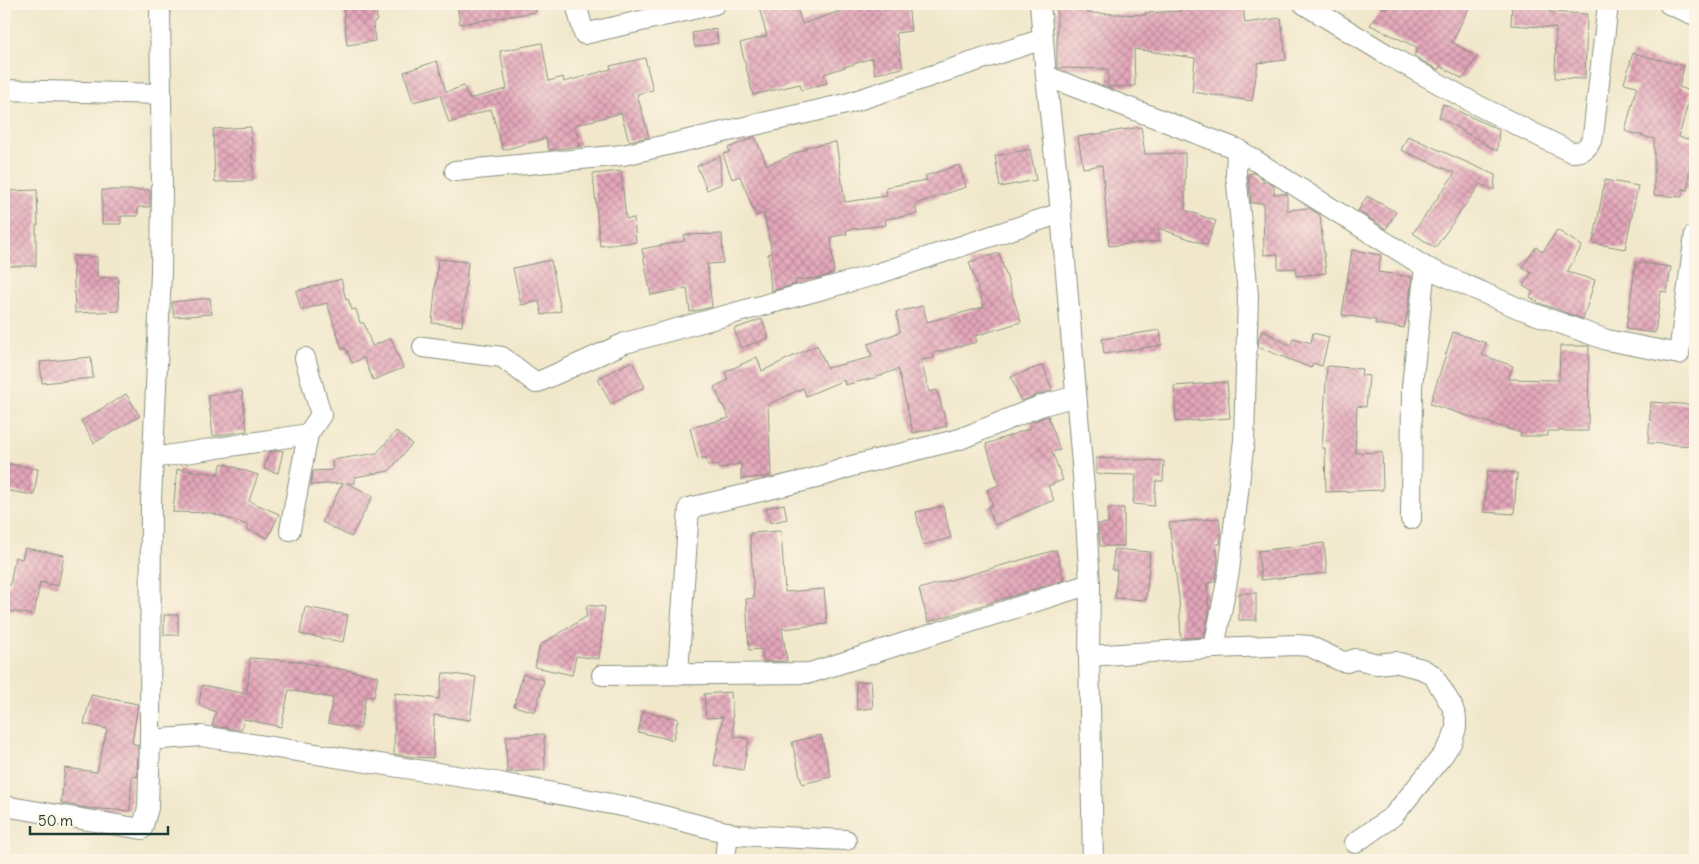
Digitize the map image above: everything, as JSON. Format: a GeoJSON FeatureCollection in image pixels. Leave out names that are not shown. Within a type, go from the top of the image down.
{"type":"FeatureCollection","features":[{"type":"Feature","properties":{"kind":"street"},"geometry":{"type":"LineString","coordinates":[[4,806],[142,830],[148,808],[151,511],[161,272],[160,4]]}},
{"type":"Feature","properties":{"kind":"street"},"geometry":{"type":"LineString","coordinates":[[576,4],[584,34],[715,4]]}},
{"type":"Feature","properties":{"kind":"street"},"geometry":{"type":"LineString","coordinates":[[1040,4],[1061,213],[1090,584],[1089,656],[1093,860]]}},
{"type":"Feature","properties":{"kind":"street"},"geometry":{"type":"LineString","coordinates":[[1304,4],[1386,54],[1479,106],[1571,152],[1582,152],[1589,147],[1592,136],[1608,4]]}},
{"type":"Feature","properties":{"kind":"street"},"geometry":{"type":"LineString","coordinates":[[1670,4],[1695,15]]}},
{"type":"Feature","properties":{"kind":"street"},"geometry":{"type":"LineString","coordinates":[[455,171],[633,153],[846,104],[1043,39]]}},
{"type":"Feature","properties":{"kind":"street"},"geometry":{"type":"LineString","coordinates":[[1046,76],[1237,149],[1425,267],[1518,308],[1607,340],[1679,354],[1695,234]]}},
{"type":"Feature","properties":{"kind":"street"},"geometry":{"type":"LineString","coordinates":[[4,90],[161,94]]}},
{"type":"Feature","properties":{"kind":"street"},"geometry":{"type":"LineString","coordinates":[[1214,648],[1229,571],[1244,440],[1248,295],[1236,174],[1237,149]]}},
{"type":"Feature","properties":{"kind":"street"},"geometry":{"type":"LineString","coordinates":[[423,347],[502,357],[536,383],[625,343],[874,275],[1061,213]]}},
{"type":"Feature","properties":{"kind":"street"},"geometry":{"type":"LineString","coordinates":[[1410,518],[1412,386],[1425,267]]}},
{"type":"Feature","properties":{"kind":"street"},"geometry":{"type":"LineString","coordinates":[[290,530],[308,434],[321,415],[305,358]]}},
{"type":"Feature","properties":{"kind":"street"},"geometry":{"type":"LineString","coordinates":[[678,674],[689,508],[794,484],[852,466],[960,439],[1040,406],[1076,396]]}},
{"type":"Feature","properties":{"kind":"street"},"geometry":{"type":"LineString","coordinates":[[153,458],[308,434]]}},
{"type":"Feature","properties":{"kind":"street"},"geometry":{"type":"LineString","coordinates":[[602,675],[810,674],[1090,584]]}},
{"type":"Feature","properties":{"kind":"street"},"geometry":{"type":"LineString","coordinates":[[1089,656],[1214,648],[1309,646],[1341,661],[1347,662],[1355,659],[1376,664],[1394,662],[1422,669],[1433,676],[1452,706],[1456,718],[1456,728],[1452,741],[1443,755],[1393,816],[1355,843]]}},
{"type":"Feature","properties":{"kind":"street"},"geometry":{"type":"LineString","coordinates":[[150,740],[201,736],[501,783],[632,808],[737,835],[846,840]]}},
{"type":"Feature","properties":{"kind":"street"},"geometry":{"type":"LineString","coordinates":[[725,860],[728,832]]}},
{"type":"Feature","properties":{"kind":"building"},"geometry":{"type":"Polygon","coordinates":[[[343,4],[376,4],[377,20],[373,23],[375,41],[347,45],[343,4]]]}},
{"type":"Feature","properties":{"kind":"building"},"geometry":{"type":"Polygon","coordinates":[[[457,4],[535,4],[536,12],[460,24],[457,4]]]}},
{"type":"Feature","properties":{"kind":"building"},"geometry":{"type":"Polygon","coordinates":[[[758,4],[796,4],[802,24],[849,8],[869,4],[908,4],[911,31],[896,33],[903,68],[875,74],[872,58],[824,74],[827,83],[801,90],[800,84],[753,95],[740,43],[767,36],[758,4]]]}},
{"type":"Feature","properties":{"kind":"building"},"geometry":{"type":"Polygon","coordinates":[[[1057,4],[1087,4],[1087,13],[1146,15],[1145,13],[1181,11],[1180,4],[1243,4],[1245,23],[1281,18],[1286,60],[1258,63],[1252,101],[1192,92],[1195,58],[1134,49],[1135,86],[1108,87],[1108,69],[1057,68],[1057,4]]]}},
{"type":"Feature","properties":{"kind":"building"},"geometry":{"type":"Polygon","coordinates":[[[1392,4],[1471,4],[1452,42],[1477,57],[1463,79],[1440,66],[1438,70],[1414,56],[1418,48],[1370,25],[1382,8],[1389,8],[1392,4]]]}},
{"type":"Feature","properties":{"kind":"building"},"geometry":{"type":"Polygon","coordinates":[[[1512,4],[1549,4],[1549,12],[1587,14],[1585,79],[1555,78],[1556,28],[1511,25],[1512,4]]]}},
{"type":"Feature","properties":{"kind":"building"},"geometry":{"type":"Polygon","coordinates":[[[716,29],[718,43],[695,47],[692,33],[716,29]]]}},
{"type":"Feature","properties":{"kind":"building"},"geometry":{"type":"Polygon","coordinates":[[[542,43],[549,81],[563,77],[564,82],[611,69],[610,66],[645,58],[653,90],[637,94],[649,137],[629,141],[621,113],[575,125],[580,146],[549,150],[546,138],[503,150],[491,109],[449,123],[440,95],[413,102],[404,72],[437,61],[446,92],[464,86],[469,99],[507,89],[500,51],[542,43]]]}},
{"type":"Feature","properties":{"kind":"building"},"geometry":{"type":"Polygon","coordinates":[[[1633,53],[1684,66],[1679,87],[1691,91],[1679,137],[1695,141],[1695,160],[1690,158],[1688,190],[1683,189],[1682,197],[1654,195],[1654,139],[1625,131],[1637,86],[1624,83],[1633,53]]]}},
{"type":"Feature","properties":{"kind":"building"},"geometry":{"type":"Polygon","coordinates":[[[1443,104],[1499,130],[1497,151],[1439,117],[1443,104]]]}},
{"type":"Feature","properties":{"kind":"building"},"geometry":{"type":"Polygon","coordinates":[[[251,127],[253,181],[215,182],[213,129],[251,127]]]}},
{"type":"Feature","properties":{"kind":"building"},"geometry":{"type":"Polygon","coordinates":[[[1141,127],[1145,154],[1185,153],[1185,210],[1216,221],[1207,245],[1158,228],[1159,241],[1109,246],[1102,165],[1083,168],[1078,137],[1141,127]]]}},
{"type":"Feature","properties":{"kind":"building"},"geometry":{"type":"Polygon","coordinates":[[[1408,136],[1495,175],[1494,190],[1480,184],[1435,248],[1413,233],[1455,173],[1401,150],[1408,136]]]}},
{"type":"Feature","properties":{"kind":"building"},"geometry":{"type":"Polygon","coordinates":[[[755,137],[767,165],[806,149],[806,147],[836,142],[845,202],[887,196],[886,187],[927,180],[925,176],[959,165],[966,187],[915,204],[917,214],[885,219],[886,225],[846,230],[847,234],[831,237],[834,273],[819,278],[795,280],[796,284],[771,291],[768,254],[772,253],[764,213],[756,216],[740,176],[732,179],[723,154],[730,152],[728,148],[755,137]]]}},
{"type":"Feature","properties":{"kind":"building"},"geometry":{"type":"Polygon","coordinates":[[[1030,149],[1036,180],[1000,187],[995,156],[1030,149]]]}},
{"type":"Feature","properties":{"kind":"building"},"geometry":{"type":"Polygon","coordinates":[[[720,156],[721,184],[707,190],[697,166],[720,156]]]}},
{"type":"Feature","properties":{"kind":"building"},"geometry":{"type":"Polygon","coordinates":[[[621,171],[626,219],[634,218],[636,242],[600,246],[593,174],[621,171]]]}},
{"type":"Feature","properties":{"kind":"building"},"geometry":{"type":"Polygon","coordinates":[[[1254,173],[1263,179],[1263,182],[1274,186],[1274,194],[1287,194],[1287,210],[1309,208],[1320,215],[1326,273],[1296,276],[1296,268],[1278,269],[1278,254],[1264,255],[1263,203],[1251,203],[1248,174],[1254,173]]]}},
{"type":"Feature","properties":{"kind":"building"},"geometry":{"type":"Polygon","coordinates":[[[1605,180],[1638,186],[1625,249],[1593,243],[1605,180]]]}},
{"type":"Feature","properties":{"kind":"building"},"geometry":{"type":"Polygon","coordinates":[[[37,190],[36,266],[4,266],[4,239],[9,239],[8,191],[37,190]]]}},
{"type":"Feature","properties":{"kind":"building"},"geometry":{"type":"Polygon","coordinates":[[[102,190],[150,190],[150,207],[138,207],[138,216],[121,216],[121,224],[102,224],[102,190]]]}},
{"type":"Feature","properties":{"kind":"building"},"geometry":{"type":"Polygon","coordinates":[[[1367,196],[1396,212],[1386,229],[1358,211],[1367,196]]]}},
{"type":"Feature","properties":{"kind":"building"},"geometry":{"type":"Polygon","coordinates":[[[1557,230],[1582,246],[1567,272],[1595,280],[1583,319],[1539,303],[1530,297],[1533,292],[1523,286],[1531,273],[1522,267],[1536,247],[1543,252],[1557,230]]]}},
{"type":"Feature","properties":{"kind":"building"},"geometry":{"type":"Polygon","coordinates":[[[722,234],[723,263],[707,264],[712,307],[690,312],[687,288],[651,295],[642,249],[684,241],[684,235],[722,234]]]}},
{"type":"Feature","properties":{"kind":"building"},"geometry":{"type":"Polygon","coordinates":[[[1352,250],[1381,255],[1378,272],[1412,277],[1404,328],[1375,324],[1376,320],[1342,315],[1352,250]]]}},
{"type":"Feature","properties":{"kind":"building"},"geometry":{"type":"Polygon","coordinates":[[[999,253],[1021,322],[975,336],[977,342],[934,353],[934,358],[921,360],[929,392],[937,390],[947,426],[913,433],[898,369],[874,378],[845,385],[844,380],[806,396],[803,388],[768,405],[771,476],[741,479],[741,463],[719,469],[718,464],[708,466],[706,457],[698,459],[690,428],[729,418],[714,387],[728,380],[725,372],[757,357],[762,371],[817,345],[827,368],[872,357],[868,344],[900,332],[896,312],[923,306],[927,322],[984,307],[969,262],[999,253]]]}},
{"type":"Feature","properties":{"kind":"building"},"geometry":{"type":"Polygon","coordinates":[[[73,256],[97,257],[97,278],[118,277],[119,311],[75,313],[73,256]]]}},
{"type":"Feature","properties":{"kind":"building"},"geometry":{"type":"Polygon","coordinates":[[[438,259],[468,262],[462,326],[432,323],[438,259]]]}},
{"type":"Feature","properties":{"kind":"building"},"geometry":{"type":"Polygon","coordinates":[[[551,260],[561,311],[542,315],[539,301],[521,305],[513,268],[551,260]]]}},
{"type":"Feature","properties":{"kind":"building"},"geometry":{"type":"Polygon","coordinates":[[[1636,262],[1671,267],[1667,292],[1661,291],[1655,333],[1626,329],[1636,262]]]}},
{"type":"Feature","properties":{"kind":"building"},"geometry":{"type":"Polygon","coordinates":[[[341,279],[346,300],[348,299],[352,310],[356,309],[360,323],[364,323],[372,346],[391,338],[403,368],[373,380],[364,358],[352,363],[346,348],[342,349],[327,303],[301,310],[296,291],[341,279]]]}},
{"type":"Feature","properties":{"kind":"building"},"geometry":{"type":"Polygon","coordinates":[[[210,298],[212,314],[174,317],[172,302],[210,298]]]}},
{"type":"Feature","properties":{"kind":"building"},"geometry":{"type":"Polygon","coordinates":[[[762,319],[769,338],[741,348],[734,329],[762,319]]]}},
{"type":"Feature","properties":{"kind":"building"},"geometry":{"type":"Polygon","coordinates":[[[1160,330],[1162,345],[1104,354],[1102,339],[1160,330]]]}},
{"type":"Feature","properties":{"kind":"building"},"geometry":{"type":"Polygon","coordinates":[[[1262,330],[1291,346],[1293,338],[1311,343],[1313,333],[1329,337],[1322,366],[1313,363],[1311,368],[1258,347],[1262,330]]]}},
{"type":"Feature","properties":{"kind":"building"},"geometry":{"type":"Polygon","coordinates":[[[1453,332],[1486,343],[1482,355],[1513,366],[1508,379],[1559,380],[1560,346],[1589,346],[1588,431],[1548,431],[1548,436],[1520,436],[1521,433],[1430,404],[1453,332]]]}},
{"type":"Feature","properties":{"kind":"building"},"geometry":{"type":"Polygon","coordinates":[[[91,357],[93,378],[42,383],[40,362],[91,357]]]}},
{"type":"Feature","properties":{"kind":"building"},"geometry":{"type":"Polygon","coordinates":[[[632,361],[645,387],[611,404],[598,379],[632,361]]]}},
{"type":"Feature","properties":{"kind":"building"},"geometry":{"type":"Polygon","coordinates":[[[1043,365],[1052,390],[1021,401],[1011,377],[1043,365]]]}},
{"type":"Feature","properties":{"kind":"building"},"geometry":{"type":"Polygon","coordinates":[[[1327,366],[1362,369],[1361,375],[1369,376],[1366,407],[1357,406],[1355,453],[1382,452],[1383,490],[1326,492],[1325,448],[1322,448],[1327,366]]]}},
{"type":"Feature","properties":{"kind":"building"},"geometry":{"type":"Polygon","coordinates":[[[1227,382],[1230,418],[1176,422],[1174,386],[1227,382]]]}},
{"type":"Feature","properties":{"kind":"building"},"geometry":{"type":"Polygon","coordinates":[[[242,391],[247,431],[213,436],[208,395],[242,391]]]}},
{"type":"Feature","properties":{"kind":"building"},"geometry":{"type":"Polygon","coordinates":[[[126,394],[140,416],[94,443],[81,421],[126,394]]]}},
{"type":"Feature","properties":{"kind":"building"},"geometry":{"type":"Polygon","coordinates":[[[1651,402],[1695,405],[1695,446],[1648,443],[1651,402]]]}},
{"type":"Feature","properties":{"kind":"building"},"geometry":{"type":"Polygon","coordinates":[[[1048,416],[1060,450],[1052,452],[1063,480],[1048,486],[1054,500],[995,525],[988,507],[993,505],[987,490],[999,485],[986,444],[1031,428],[1029,423],[1048,416]]]}},
{"type":"Feature","properties":{"kind":"building"},"geometry":{"type":"Polygon","coordinates":[[[396,431],[412,444],[389,471],[355,477],[355,483],[347,483],[373,496],[351,537],[322,522],[343,483],[311,485],[313,471],[333,470],[332,460],[377,453],[396,431]]]}},
{"type":"Feature","properties":{"kind":"building"},"geometry":{"type":"Polygon","coordinates":[[[283,451],[278,473],[264,469],[269,452],[283,451]]]}},
{"type":"Feature","properties":{"kind":"building"},"geometry":{"type":"Polygon","coordinates":[[[1096,458],[1164,461],[1163,481],[1156,481],[1154,506],[1133,504],[1136,475],[1096,474],[1096,458]]]}},
{"type":"Feature","properties":{"kind":"building"},"geometry":{"type":"Polygon","coordinates":[[[4,463],[38,469],[34,495],[4,490],[4,463]]]}},
{"type":"Feature","properties":{"kind":"building"},"geometry":{"type":"Polygon","coordinates":[[[222,463],[258,475],[249,501],[279,514],[268,538],[246,529],[248,525],[211,513],[173,512],[177,469],[218,474],[222,463]]]}},
{"type":"Feature","properties":{"kind":"building"},"geometry":{"type":"Polygon","coordinates":[[[1487,471],[1517,473],[1514,514],[1484,512],[1487,471]]]}},
{"type":"Feature","properties":{"kind":"building"},"geometry":{"type":"Polygon","coordinates":[[[784,504],[787,519],[770,523],[766,508],[784,504]]]}},
{"type":"Feature","properties":{"kind":"building"},"geometry":{"type":"Polygon","coordinates":[[[943,506],[951,538],[923,545],[916,512],[943,506]]]}},
{"type":"Feature","properties":{"kind":"building"},"geometry":{"type":"Polygon","coordinates":[[[1108,508],[1124,508],[1124,546],[1100,546],[1098,524],[1108,523],[1108,508]]]}},
{"type":"Feature","properties":{"kind":"building"},"geometry":{"type":"Polygon","coordinates":[[[1219,518],[1221,538],[1220,544],[1216,544],[1218,560],[1215,582],[1207,583],[1209,610],[1204,637],[1181,638],[1179,598],[1169,523],[1219,518]]]}},
{"type":"Feature","properties":{"kind":"building"},"geometry":{"type":"Polygon","coordinates":[[[781,531],[785,592],[824,589],[827,624],[782,629],[787,661],[764,662],[762,649],[749,650],[746,599],[754,598],[750,533],[781,531]]]}},
{"type":"Feature","properties":{"kind":"building"},"geometry":{"type":"Polygon","coordinates":[[[1324,543],[1327,573],[1261,580],[1258,551],[1324,543]]]}},
{"type":"Feature","properties":{"kind":"building"},"geometry":{"type":"Polygon","coordinates":[[[25,548],[64,555],[58,586],[40,582],[34,615],[4,610],[4,584],[10,585],[15,557],[22,559],[25,548]]]}},
{"type":"Feature","properties":{"kind":"building"},"geometry":{"type":"Polygon","coordinates":[[[1114,549],[1150,552],[1146,600],[1115,598],[1117,570],[1112,570],[1114,549]]]}},
{"type":"Feature","properties":{"kind":"building"},"geometry":{"type":"Polygon","coordinates":[[[1056,550],[1064,580],[928,622],[919,589],[1056,550]]]}},
{"type":"Feature","properties":{"kind":"building"},"geometry":{"type":"Polygon","coordinates":[[[1239,593],[1256,593],[1256,620],[1239,620],[1239,593]]]}},
{"type":"Feature","properties":{"kind":"building"},"geometry":{"type":"Polygon","coordinates":[[[587,605],[605,607],[599,659],[576,656],[572,675],[535,667],[540,645],[586,617],[587,605]]]}},
{"type":"Feature","properties":{"kind":"building"},"geometry":{"type":"Polygon","coordinates":[[[305,607],[348,615],[343,642],[300,634],[305,607]]]}},
{"type":"Feature","properties":{"kind":"building"},"geometry":{"type":"Polygon","coordinates":[[[164,615],[178,615],[178,635],[164,635],[164,615]]]}},
{"type":"Feature","properties":{"kind":"building"},"geometry":{"type":"Polygon","coordinates":[[[250,658],[295,661],[378,676],[374,697],[366,696],[360,729],[328,723],[333,698],[289,690],[281,727],[244,719],[241,730],[212,726],[216,712],[199,705],[202,685],[247,694],[250,658]]]}},
{"type":"Feature","properties":{"kind":"building"},"geometry":{"type":"Polygon","coordinates":[[[443,673],[476,677],[470,720],[434,715],[433,758],[394,754],[395,693],[439,699],[443,673]]]}},
{"type":"Feature","properties":{"kind":"building"},"geometry":{"type":"Polygon","coordinates":[[[523,674],[544,680],[535,712],[514,706],[523,674]]]}},
{"type":"Feature","properties":{"kind":"building"},"geometry":{"type":"Polygon","coordinates":[[[871,681],[873,708],[857,710],[856,682],[871,681]]]}},
{"type":"Feature","properties":{"kind":"building"},"geometry":{"type":"Polygon","coordinates":[[[731,692],[734,736],[749,739],[743,770],[714,765],[723,717],[706,718],[704,694],[731,692]]]}},
{"type":"Feature","properties":{"kind":"building"},"geometry":{"type":"Polygon","coordinates":[[[91,695],[138,704],[132,743],[138,745],[137,777],[132,776],[130,811],[86,808],[61,803],[65,768],[97,772],[107,729],[84,724],[91,695]]]}},
{"type":"Feature","properties":{"kind":"building"},"geometry":{"type":"Polygon","coordinates":[[[643,711],[678,719],[673,740],[638,732],[643,711]]]}},
{"type":"Feature","properties":{"kind":"building"},"geometry":{"type":"Polygon","coordinates":[[[544,734],[545,770],[507,772],[506,736],[544,734]]]}},
{"type":"Feature","properties":{"kind":"building"},"geometry":{"type":"Polygon","coordinates":[[[821,735],[831,777],[802,784],[792,742],[821,735]]]}}]}
